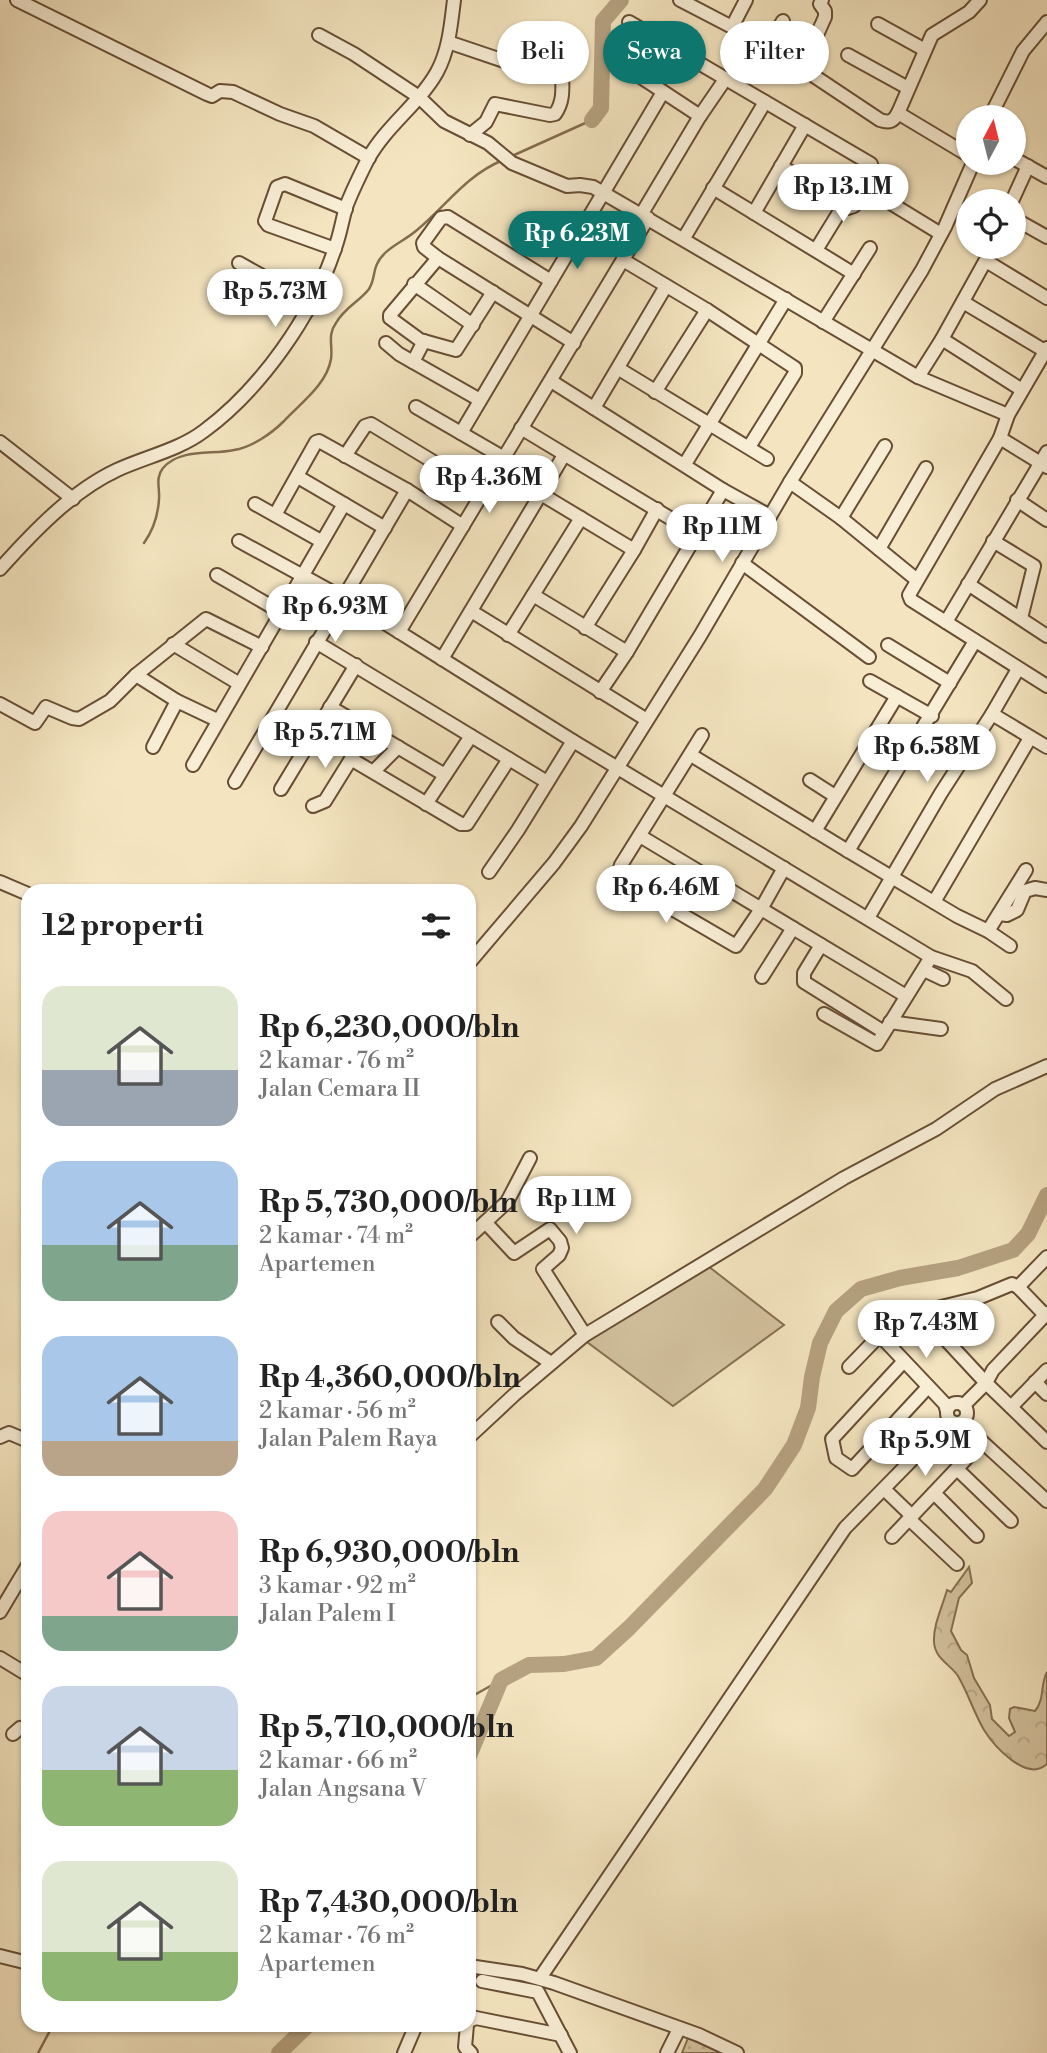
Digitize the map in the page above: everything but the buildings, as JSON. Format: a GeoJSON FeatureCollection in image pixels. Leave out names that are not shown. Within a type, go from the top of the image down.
{"type":"FeatureCollection","features":[{"type":"Feature","properties":{"kind":"street"},"geometry":{"type":"LineString","coordinates":[[0,569],[73,499],[114,471],[183,442],[211,426],[241,399],[263,374],[290,337],[316,292],[335,249],[346,209],[369,158],[437,72],[448,43],[454,0]]}},
{"type":"Feature","properties":{"kind":"street"},"geometry":{"type":"LineString","coordinates":[[680,0],[720,21]]}},
{"type":"Feature","properties":{"kind":"street"},"geometry":{"type":"LineString","coordinates":[[735,21],[746,0]]}},
{"type":"Feature","properties":{"kind":"street"},"geometry":{"type":"LineString","coordinates":[[822,0],[820,4],[825,11],[823,21]]}},
{"type":"Feature","properties":{"kind":"street"},"geometry":{"type":"LineString","coordinates":[[826,84],[880,120],[893,120],[932,35],[969,12],[980,0]]}},
{"type":"Feature","properties":{"kind":"street"},"geometry":{"type":"LineString","coordinates":[[19,1],[207,94],[212,96],[220,91],[233,92],[314,126],[369,158]]}},
{"type":"Feature","properties":{"kind":"street"},"geometry":{"type":"LineString","coordinates":[[996,105],[1023,51],[1047,22]]}},
{"type":"Feature","properties":{"kind":"street"},"geometry":{"type":"LineString","coordinates":[[878,24],[925,51]]}},
{"type":"Feature","properties":{"kind":"street"},"geometry":{"type":"LineString","coordinates":[[319,35],[354,54],[419,97],[444,121],[498,150],[512,163],[567,186],[586,186],[603,193],[918,377],[1008,415]]}},
{"type":"Feature","properties":{"kind":"street"},"geometry":{"type":"LineString","coordinates":[[448,43],[525,68],[534,60],[562,69],[562,94],[555,114],[494,104],[486,122],[470,135]]}},
{"type":"Feature","properties":{"kind":"street"},"geometry":{"type":"LineString","coordinates":[[848,55],[908,88]]}},
{"type":"Feature","properties":{"kind":"street"},"geometry":{"type":"LineString","coordinates":[[651,84],[700,116]]}},
{"type":"Feature","properties":{"kind":"street"},"geometry":{"type":"LineString","coordinates":[[399,632],[574,344],[623,260],[700,116],[722,84]]}},
{"type":"Feature","properties":{"kind":"street"},"geometry":{"type":"LineString","coordinates":[[736,84],[871,164],[873,174],[854,206],[843,206],[781,166]]}},
{"type":"Feature","properties":{"kind":"street"},"geometry":{"type":"LineString","coordinates":[[461,433],[663,92]]}},
{"type":"Feature","properties":{"kind":"street"},"geometry":{"type":"LineString","coordinates":[[684,238],[765,102]]}},
{"type":"Feature","properties":{"kind":"street"},"geometry":{"type":"LineString","coordinates":[[898,113],[956,148]]}},
{"type":"Feature","properties":{"kind":"street"},"geometry":{"type":"LineString","coordinates":[[754,213],[805,125]]}},
{"type":"Feature","properties":{"kind":"street"},"geometry":{"type":"LineString","coordinates":[[1017,189],[1028,166],[1047,177]]}},
{"type":"Feature","properties":{"kind":"street"},"geometry":{"type":"LineString","coordinates":[[476,955],[554,863],[618,768],[790,482],[922,270],[968,175]]}},
{"type":"Feature","properties":{"kind":"street"},"geometry":{"type":"LineString","coordinates":[[335,249],[268,225],[265,221],[277,187],[285,184],[346,209]]}},
{"type":"Feature","properties":{"kind":"street"},"geometry":{"type":"LineString","coordinates":[[713,188],[854,274]]}},
{"type":"Feature","properties":{"kind":"street"},"geometry":{"type":"LineString","coordinates":[[866,188],[941,234]]}},
{"type":"Feature","properties":{"kind":"street"},"geometry":{"type":"LineString","coordinates":[[816,250],[843,206]]}},
{"type":"Feature","properties":{"kind":"street"},"geometry":{"type":"LineString","coordinates":[[551,281],[445,216],[423,243],[424,247],[438,258],[574,344]]}},
{"type":"Feature","properties":{"kind":"street"},"geometry":{"type":"LineString","coordinates":[[1026,225],[1047,237]]}},
{"type":"Feature","properties":{"kind":"street"},"geometry":{"type":"LineString","coordinates":[[823,322],[870,248]]}},
{"type":"Feature","properties":{"kind":"street"},"geometry":{"type":"LineString","coordinates":[[438,258],[392,312],[390,318],[416,338],[456,350],[493,292]]}},
{"type":"Feature","properties":{"kind":"street"},"geometry":{"type":"LineString","coordinates":[[623,260],[707,310],[795,368],[795,373],[749,447]]}},
{"type":"Feature","properties":{"kind":"street"},"geometry":{"type":"LineString","coordinates":[[918,377],[986,261],[1047,298]]}},
{"type":"Feature","properties":{"kind":"street"},"geometry":{"type":"LineString","coordinates":[[239,263],[273,282],[302,285],[316,292]]}},
{"type":"Feature","properties":{"kind":"street"},"geometry":{"type":"LineString","coordinates":[[414,285],[473,325]]}},
{"type":"Feature","properties":{"kind":"street"},"geometry":{"type":"LineString","coordinates":[[594,408],[666,286]]}},
{"type":"Feature","properties":{"kind":"street"},"geometry":{"type":"LineString","coordinates":[[685,464],[786,299]]}},
{"type":"Feature","properties":{"kind":"street"},"geometry":{"type":"LineString","coordinates":[[963,302],[1046,350],[1021,390],[1000,438],[909,595],[911,600],[1047,686]]}},
{"type":"Feature","properties":{"kind":"street"},"geometry":{"type":"LineString","coordinates":[[655,391],[707,310]]}},
{"type":"Feature","properties":{"kind":"street"},"geometry":{"type":"LineString","coordinates":[[942,339],[1021,390]]}},
{"type":"Feature","properties":{"kind":"street"},"geometry":{"type":"LineString","coordinates":[[414,362],[424,341]]}},
{"type":"Feature","properties":{"kind":"street"},"geometry":{"type":"LineString","coordinates":[[386,343],[399,354],[480,400]]}},
{"type":"Feature","properties":{"kind":"street"},"geometry":{"type":"LineString","coordinates":[[619,369],[767,459]]}},
{"type":"Feature","properties":{"kind":"street"},"geometry":{"type":"LineString","coordinates":[[551,381],[723,490],[770,516]]}},
{"type":"Feature","properties":{"kind":"street"},"geometry":{"type":"LineString","coordinates":[[416,407],[504,458]]}},
{"type":"Feature","properties":{"kind":"street"},"geometry":{"type":"LineString","coordinates":[[345,456],[365,426],[371,424],[482,492]]}},
{"type":"Feature","properties":{"kind":"street"},"geometry":{"type":"LineString","coordinates":[[521,428],[698,535]]}},
{"type":"Feature","properties":{"kind":"street"},"geometry":{"type":"LineString","coordinates":[[946,622],[1017,500],[1045,461],[1000,438]]}},
{"type":"Feature","properties":{"kind":"street"},"geometry":{"type":"LineString","coordinates":[[275,515],[316,442],[320,441],[407,490],[463,526]]}},
{"type":"Feature","properties":{"kind":"street"},"geometry":{"type":"LineString","coordinates":[[0,442],[73,499]]}},
{"type":"Feature","properties":{"kind":"street"},"geometry":{"type":"LineString","coordinates":[[841,518],[885,446]]}},
{"type":"Feature","properties":{"kind":"street"},"geometry":{"type":"LineString","coordinates":[[442,659],[564,455]]}},
{"type":"Feature","properties":{"kind":"street"},"geometry":{"type":"LineString","coordinates":[[880,549],[926,468]]}},
{"type":"Feature","properties":{"kind":"street"},"geometry":{"type":"LineString","coordinates":[[298,477],[384,528]]}},
{"type":"Feature","properties":{"kind":"street"},"geometry":{"type":"LineString","coordinates":[[790,482],[841,518],[917,580]]}},
{"type":"Feature","properties":{"kind":"street"},"geometry":{"type":"LineString","coordinates":[[234,782],[407,490]]}},
{"type":"Feature","properties":{"kind":"street"},"geometry":{"type":"LineString","coordinates":[[600,692],[627,652],[723,490]]}},
{"type":"Feature","properties":{"kind":"street"},"geometry":{"type":"LineString","coordinates":[[541,494],[634,550]]}},
{"type":"Feature","properties":{"kind":"street"},"geometry":{"type":"LineString","coordinates":[[1017,500],[1047,520]]}},
{"type":"Feature","properties":{"kind":"street"},"geometry":{"type":"LineString","coordinates":[[255,503],[321,541]]}},
{"type":"Feature","properties":{"kind":"street"},"geometry":{"type":"LineString","coordinates":[[193,765],[238,683],[262,647],[344,504]]}},
{"type":"Feature","properties":{"kind":"street"},"geometry":{"type":"LineString","coordinates":[[585,628],[657,509]]}},
{"type":"Feature","properties":{"kind":"street"},"geometry":{"type":"LineString","coordinates":[[508,635],[581,518]]}},
{"type":"Feature","properties":{"kind":"street"},"geometry":{"type":"LineString","coordinates":[[239,541],[342,597],[573,741],[931,957],[972,971],[1006,999]]}},
{"type":"Feature","properties":{"kind":"street"},"geometry":{"type":"LineString","coordinates":[[993,541],[1034,566],[1021,618]]}},
{"type":"Feature","properties":{"kind":"street"},"geometry":{"type":"LineString","coordinates":[[742,563],[869,657]]}},
{"type":"Feature","properties":{"kind":"street"},"geometry":{"type":"LineString","coordinates":[[217,575],[281,612]]}},
{"type":"Feature","properties":{"kind":"street"},"geometry":{"type":"LineString","coordinates":[[968,584],[1047,636]]}},
{"type":"Feature","properties":{"kind":"street"},"geometry":{"type":"LineString","coordinates":[[533,595],[627,652]]}},
{"type":"Feature","properties":{"kind":"street"},"geometry":{"type":"LineString","coordinates":[[471,611],[647,720]]}},
{"type":"Feature","properties":{"kind":"street"},"geometry":{"type":"LineString","coordinates":[[0,704],[34,722],[37,722],[46,707],[79,720],[110,701],[173,644],[208,618],[262,647]]}},
{"type":"Feature","properties":{"kind":"street"},"geometry":{"type":"LineString","coordinates":[[848,852],[975,641]]}},
{"type":"Feature","properties":{"kind":"street"},"geometry":{"type":"LineString","coordinates":[[316,642],[547,782]]}},
{"type":"Feature","properties":{"kind":"street"},"geometry":{"type":"LineString","coordinates":[[173,644],[238,683]]}},
{"type":"Feature","properties":{"kind":"street"},"geometry":{"type":"LineString","coordinates":[[888,645],[950,683]]}},
{"type":"Feature","properties":{"kind":"street"},"geometry":{"type":"LineString","coordinates":[[281,789],[356,665]]}},
{"type":"Feature","properties":{"kind":"street"},"geometry":{"type":"LineString","coordinates":[[868,918],[1018,669]]}},
{"type":"Feature","properties":{"kind":"street"},"geometry":{"type":"LineString","coordinates":[[136,676],[177,701],[217,720]]}},
{"type":"Feature","properties":{"kind":"street"},"geometry":{"type":"LineString","coordinates":[[870,681],[932,716]]}},
{"type":"Feature","properties":{"kind":"street"},"geometry":{"type":"LineString","coordinates":[[815,831],[897,696]]}},
{"type":"Feature","properties":{"kind":"street"},"geometry":{"type":"LineString","coordinates":[[153,747],[177,701]]}},
{"type":"Feature","properties":{"kind":"street"},"geometry":{"type":"LineString","coordinates":[[330,707],[445,775]]}},
{"type":"Feature","properties":{"kind":"street"},"geometry":{"type":"LineString","coordinates":[[992,714],[1047,747]]}},
{"type":"Feature","properties":{"kind":"street"},"geometry":{"type":"LineString","coordinates":[[868,719],[880,726]]}},
{"type":"Feature","properties":{"kind":"street"},"geometry":{"type":"LineString","coordinates":[[313,806],[325,801],[368,729]]}},
{"type":"Feature","properties":{"kind":"street"},"geometry":{"type":"LineString","coordinates":[[702,735],[619,869],[621,879],[730,944],[738,946],[784,868]]}},
{"type":"Feature","properties":{"kind":"street"},"geometry":{"type":"LineString","coordinates":[[425,804],[471,736]]}},
{"type":"Feature","properties":{"kind":"street"},"geometry":{"type":"LineString","coordinates":[[934,902],[1030,738]]}},
{"type":"Feature","properties":{"kind":"street"},"geometry":{"type":"LineString","coordinates":[[489,872],[573,741]]}},
{"type":"Feature","properties":{"kind":"street"},"geometry":{"type":"LineString","coordinates":[[374,771],[398,747]]}},
{"type":"Feature","properties":{"kind":"street"},"geometry":{"type":"LineString","coordinates":[[691,755],[848,852],[1010,946]]}},
{"type":"Feature","properties":{"kind":"street"},"geometry":{"type":"LineString","coordinates":[[351,759],[425,804],[461,824],[467,824],[509,759]]}},
{"type":"Feature","properties":{"kind":"street"},"geometry":{"type":"LineString","coordinates":[[810,780],[835,796]]}},
{"type":"Feature","properties":{"kind":"street"},"geometry":{"type":"LineString","coordinates":[[640,836],[906,996]]}},
{"type":"Feature","properties":{"kind":"street"},"geometry":{"type":"LineString","coordinates":[[988,931],[1026,870]]}},
{"type":"Feature","properties":{"kind":"street"},"geometry":{"type":"LineString","coordinates":[[0,882],[21,891]]}},
{"type":"Feature","properties":{"kind":"street"},"geometry":{"type":"LineString","coordinates":[[999,914],[1007,915],[1017,910],[1025,891],[1030,888],[1047,890]]}},
{"type":"Feature","properties":{"kind":"street"},"geometry":{"type":"LineString","coordinates":[[762,977],[793,928]]}},
{"type":"Feature","properties":{"kind":"street"},"geometry":{"type":"LineString","coordinates":[[821,945],[804,973],[804,982],[887,1027],[942,1029]]}},
{"type":"Feature","properties":{"kind":"street"},"geometry":{"type":"LineString","coordinates":[[824,1014],[877,1044],[931,957]]}},
{"type":"Feature","properties":{"kind":"street"},"geometry":{"type":"LineString","coordinates":[[924,970],[943,979]]}},
{"type":"Feature","properties":{"kind":"street"},"geometry":{"type":"LineString","coordinates":[[476,1431],[585,1335],[844,1178],[936,1129],[995,1088],[1047,1066]]}},
{"type":"Feature","properties":{"kind":"street"},"geometry":{"type":"LineString","coordinates":[[476,1231],[507,1202],[530,1158]]}},
{"type":"Feature","properties":{"kind":"street"},"geometry":{"type":"LineString","coordinates":[[486,1223],[514,1253],[550,1228],[562,1248],[559,1255],[543,1269],[585,1335]]}},
{"type":"Feature","properties":{"kind":"street"},"geometry":{"type":"LineString","coordinates":[[1018,1287],[1047,1257]]}},
{"type":"Feature","properties":{"kind":"street"},"geometry":{"type":"LineString","coordinates":[[540,1978],[845,1528],[884,1489],[948,1416],[954,1404],[964,1405],[986,1383],[993,1370],[1046,1314],[1012,1284],[937,1308],[933,1318],[935,1328],[986,1383],[1047,1441]]}},
{"type":"Feature","properties":{"kind":"street"},"geometry":{"type":"LineString","coordinates":[[498,1322],[514,1338],[551,1363]]}},
{"type":"Feature","properties":{"kind":"street"},"geometry":{"type":"LineString","coordinates":[[849,1367],[876,1331],[945,1404],[948,1416]]}},
{"type":"Feature","properties":{"kind":"street"},"geometry":{"type":"LineString","coordinates":[[904,1362],[832,1440],[836,1458],[852,1469],[928,1388]]}},
{"type":"Feature","properties":{"kind":"street"},"geometry":{"type":"LineString","coordinates":[[1011,1407],[1047,1370]]}},
{"type":"Feature","properties":{"kind":"street"},"geometry":{"type":"LineString","coordinates":[[1035,1382],[1047,1394]]}},
{"type":"Feature","properties":{"kind":"street"},"geometry":{"type":"LineString","coordinates":[[967,1428],[1047,1501]]}},
{"type":"Feature","properties":{"kind":"street"},"geometry":{"type":"LineString","coordinates":[[0,1437],[9,1433],[21,1438]]}},
{"type":"Feature","properties":{"kind":"street"},"geometry":{"type":"LineString","coordinates":[[892,1537],[982,1442]]}},
{"type":"Feature","properties":{"kind":"street"},"geometry":{"type":"LineString","coordinates":[[957,1469],[1011,1521]]}},
{"type":"Feature","properties":{"kind":"street"},"geometry":{"type":"LineString","coordinates":[[884,1489],[957,1564]]}},
{"type":"Feature","properties":{"kind":"street"},"geometry":{"type":"LineString","coordinates":[[934,1493],[977,1536]]}},
{"type":"Feature","properties":{"kind":"street"},"geometry":{"type":"LineString","coordinates":[[0,1612],[21,1578]]}},
{"type":"Feature","properties":{"kind":"street"},"geometry":{"type":"LineString","coordinates":[[0,1658],[21,1671]]}},
{"type":"Feature","properties":{"kind":"street"},"geometry":{"type":"LineString","coordinates":[[13,1734],[21,1728]]}},
{"type":"Feature","properties":{"kind":"street"},"geometry":{"type":"LineString","coordinates":[[0,1956],[21,1961]]}},
{"type":"Feature","properties":{"kind":"street"},"geometry":{"type":"LineString","coordinates":[[476,1967],[540,1978],[699,2035],[737,2053]]}},
{"type":"Feature","properties":{"kind":"street"},"geometry":{"type":"LineString","coordinates":[[482,1981],[538,1992],[570,2053]]}},
{"type":"Feature","properties":{"kind":"street"},"geometry":{"type":"LineString","coordinates":[[476,2018],[561,2035]]}},
{"type":"Feature","properties":{"kind":"street"},"geometry":{"type":"LineString","coordinates":[[667,2053],[681,2029]]}},
{"type":"Feature","properties":{"kind":"street"},"geometry":{"type":"LineString","coordinates":[[404,2053],[413,2032]]}},
{"type":"Feature","properties":{"kind":"street"},"geometry":{"type":"LineString","coordinates":[[467,2032],[465,2047],[471,2053]]}},
{"type":"Feature","properties":{"kind":"green space"},"geometry":{"type":"Polygon","coordinates":[[[708,1266],[784,1325],[673,1406],[587,1342],[708,1266]]]}},
{"type":"Feature","properties":{"kind":"green space"},"geometry":{"type":"Polygon","coordinates":[[[969,1567],[972,1583],[959,1598],[951,1631],[961,1650],[967,1655],[974,1678],[990,1705],[992,1719],[1009,1736],[1015,1732],[1009,1718],[1010,1709],[1014,1707],[1035,1711],[1040,1702],[1047,1672],[1047,1764],[1039,1769],[1021,1766],[995,1745],[980,1723],[958,1676],[935,1648],[935,1629],[947,1590],[951,1592],[969,1567]]]}},
{"type":"Feature","properties":{"kind":"green space"},"geometry":{"type":"Polygon","coordinates":[[[688,2038],[717,2051],[720,2053],[682,2053],[688,2038]]]}},
{"type":"Feature","properties":{"kind":"waterway"},"geometry":{"type":"LineString","coordinates":[[592,120],[601,108],[603,21],[621,0]]}},
{"type":"Feature","properties":{"kind":"waterway"},"geometry":{"type":"LineString","coordinates":[[512,156],[592,120]]}},
{"type":"Feature","properties":{"kind":"waterway"},"geometry":{"type":"LineString","coordinates":[[144,543],[156,517],[158,479],[163,468],[178,457],[248,446],[279,426],[324,377],[331,359],[333,327],[369,289],[380,258],[417,230],[478,174],[503,160]]}},
{"type":"Feature","properties":{"kind":"waterway"},"geometry":{"type":"LineString","coordinates":[[476,1739],[501,1680],[529,1665],[564,1664],[596,1658],[629,1628],[765,1489],[794,1445],[808,1408],[820,1343],[836,1311],[861,1289],[900,1278],[958,1268],[1013,1250],[1028,1234],[1047,1195]]}},
{"type":"Feature","properties":{"kind":"waterway"},"geometry":{"type":"LineString","coordinates":[[476,1694],[501,1680]]}},
{"type":"Feature","properties":{"kind":"waterway"},"geometry":{"type":"LineString","coordinates":[[38,2053],[49,2032]]}},
{"type":"Feature","properties":{"kind":"waterway"},"geometry":{"type":"LineString","coordinates":[[279,2053],[301,2032]]}}]}
